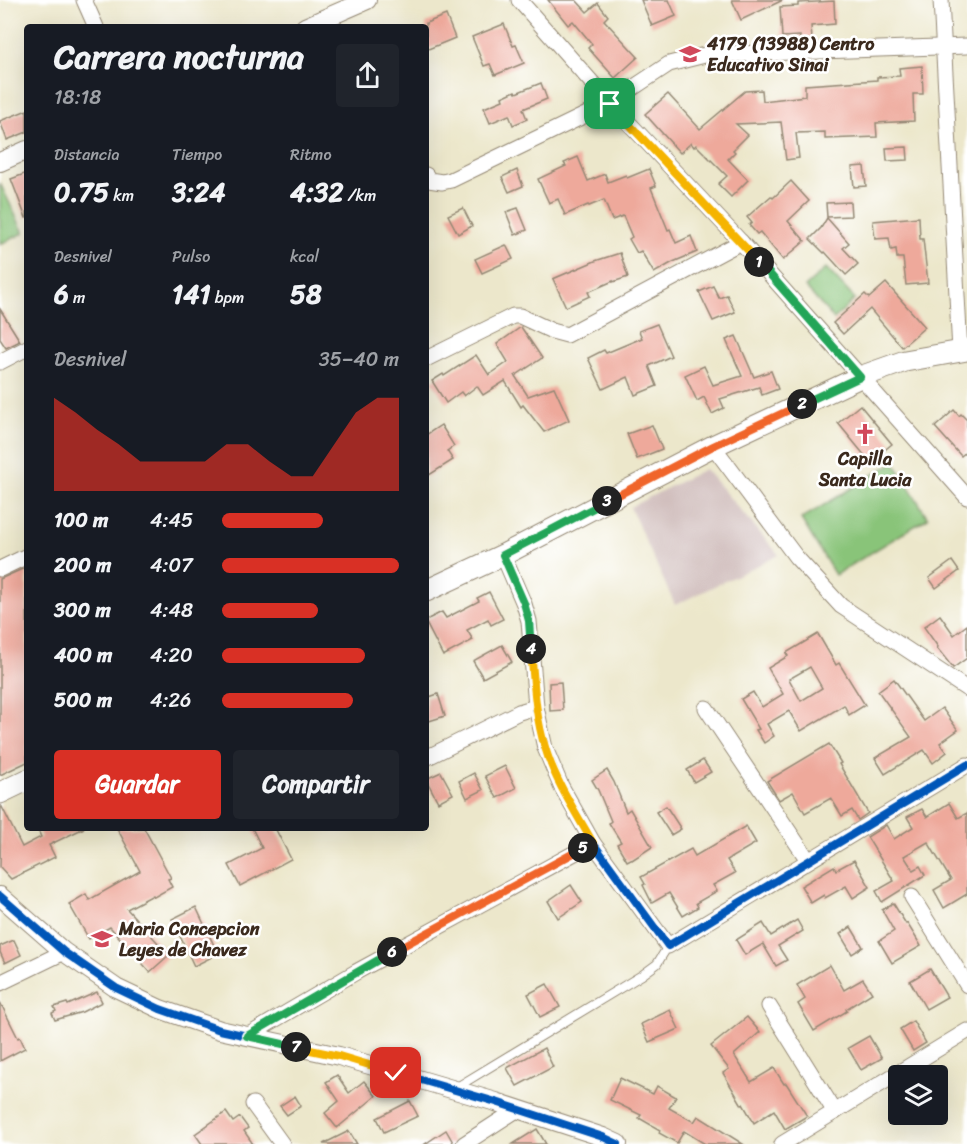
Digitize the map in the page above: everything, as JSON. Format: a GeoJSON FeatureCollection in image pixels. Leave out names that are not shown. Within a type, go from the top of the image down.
{"type":"FeatureCollection","features":[{"type":"Feature","properties":{"kind":"main road"},"geometry":{"type":"LineString","coordinates":[[429,590],[503,555],[713,446],[860,377],[905,361],[964,350]]}},
{"type":"Feature","properties":{"kind":"main road"},"geometry":{"type":"LineString","coordinates":[[0,792],[24,781]]}},
{"type":"Feature","properties":{"kind":"street"},"geometry":{"type":"LineString","coordinates":[[84,0],[95,24]]}},
{"type":"Feature","properties":{"kind":"street"},"geometry":{"type":"LineString","coordinates":[[312,24],[367,0]]}},
{"type":"Feature","properties":{"kind":"street"},"geometry":{"type":"LineString","coordinates":[[519,0],[610,104],[741,242],[967,497]]}},
{"type":"Feature","properties":{"kind":"street"},"geometry":{"type":"LineString","coordinates":[[941,0],[964,350]]}},
{"type":"Feature","properties":{"kind":"street"},"geometry":{"type":"LineString","coordinates":[[429,180],[442,182],[451,180],[610,104],[669,64],[705,55],[967,46]]}},
{"type":"Feature","properties":{"kind":"street"},"geometry":{"type":"LineString","coordinates":[[0,161],[24,151]]}},
{"type":"Feature","properties":{"kind":"street"},"geometry":{"type":"LineString","coordinates":[[429,358],[513,316],[520,316],[552,331],[567,335],[741,242]]}},
{"type":"Feature","properties":{"kind":"street"},"geometry":{"type":"LineString","coordinates":[[0,362],[24,350]]}},
{"type":"Feature","properties":{"kind":"street"},"geometry":{"type":"LineString","coordinates":[[713,446],[796,557],[841,606],[967,689]]}},
{"type":"Feature","properties":{"kind":"street"},"geometry":{"type":"LineString","coordinates":[[503,555],[524,603],[529,621],[536,707],[549,758],[561,786],[593,843],[668,946],[967,765]]}},
{"type":"Feature","properties":{"kind":"street"},"geometry":{"type":"LineString","coordinates":[[0,569],[24,557]]}},
{"type":"Feature","properties":{"kind":"street"},"geometry":{"type":"LineString","coordinates":[[429,757],[519,712],[536,707]]}},
{"type":"Feature","properties":{"kind":"street"},"geometry":{"type":"LineString","coordinates":[[706,708],[808,860]]}},
{"type":"Feature","properties":{"kind":"street"},"geometry":{"type":"LineString","coordinates":[[247,1036],[356,972],[593,843]]}},
{"type":"Feature","properties":{"kind":"street"},"geometry":{"type":"LineString","coordinates":[[0,896],[64,952],[116,988],[160,1009],[220,1030],[339,1056],[518,1109],[618,1144]]}},
{"type":"Feature","properties":{"kind":"street"},"geometry":{"type":"LineString","coordinates":[[912,897],[967,985]]}},
{"type":"Feature","properties":{"kind":"street"},"geometry":{"type":"LineString","coordinates":[[0,983],[64,952]]}},
{"type":"Feature","properties":{"kind":"street"},"geometry":{"type":"LineString","coordinates":[[770,1006],[835,1112]]}},
{"type":"Feature","properties":{"kind":"street"},"geometry":{"type":"LineString","coordinates":[[782,1144],[967,1031]]}},
{"type":"Feature","properties":{"kind":"street"},"geometry":{"type":"LineString","coordinates":[[253,1104],[282,1144]]}},
{"type":"Feature","properties":{"kind":"street"},"geometry":{"type":"LineString","coordinates":[[464,1144],[518,1109]]}},
{"type":"Feature","properties":{"kind":"lane"},"geometry":{"type":"LineString","coordinates":[[452,1090],[642,975],[657,964],[668,946]]}},
{"type":"Feature","properties":{"kind":"shaded area"},"geometry":{"type":"Polygon","coordinates":[[[705,469],[779,555],[675,605],[630,507],[705,469]]]}},
{"type":"Feature","properties":{"kind":"green space"},"geometry":{"type":"Polygon","coordinates":[[[0,183],[24,233],[0,244],[0,183]]]}},
{"type":"Feature","properties":{"kind":"green space"},"geometry":{"type":"Polygon","coordinates":[[[826,268],[855,299],[834,319],[805,287],[826,268]]]}},
{"type":"Feature","properties":{"kind":"green space"},"geometry":{"type":"Polygon","coordinates":[[[894,462],[928,518],[835,575],[801,519],[894,462]]]}},
{"type":"Feature","properties":{"kind":"building"},"geometry":{"type":"Polygon","coordinates":[[[548,0],[576,0],[587,12],[598,3],[608,16],[604,20],[638,57],[615,78],[588,48],[592,44],[573,21],[568,25],[548,0]]]}},
{"type":"Feature","properties":{"kind":"building"},"geometry":{"type":"Polygon","coordinates":[[[641,0],[669,0],[676,16],[652,26],[641,0]]]}},
{"type":"Feature","properties":{"kind":"building"},"geometry":{"type":"Polygon","coordinates":[[[732,0],[783,0],[741,20],[732,0]]]}},
{"type":"Feature","properties":{"kind":"building"},"geometry":{"type":"Polygon","coordinates":[[[834,1],[835,24],[811,26],[812,40],[800,40],[800,36],[782,37],[780,7],[798,6],[798,3],[834,1]]]}},
{"type":"Feature","properties":{"kind":"building"},"geometry":{"type":"Polygon","coordinates":[[[446,15],[455,38],[429,49],[429,24],[426,23],[446,15]]]}},
{"type":"Feature","properties":{"kind":"building"},"geometry":{"type":"Polygon","coordinates":[[[504,24],[513,46],[516,45],[524,63],[495,75],[490,64],[484,66],[472,37],[504,24]]]}},
{"type":"Feature","properties":{"kind":"building"},"geometry":{"type":"Polygon","coordinates":[[[922,66],[923,94],[913,94],[914,121],[876,123],[877,137],[825,139],[825,132],[796,133],[799,158],[786,160],[781,122],[736,124],[748,135],[733,150],[735,152],[728,159],[748,180],[731,197],[718,184],[727,176],[696,145],[694,147],[691,143],[680,153],[645,114],[668,94],[700,129],[745,91],[762,90],[763,101],[805,96],[805,85],[877,80],[877,77],[900,76],[899,68],[922,66]]]}},
{"type":"Feature","properties":{"kind":"building"},"geometry":{"type":"Polygon","coordinates":[[[541,83],[547,99],[523,109],[527,119],[513,125],[509,115],[490,123],[484,108],[503,100],[502,97],[515,91],[516,93],[541,83]]]}},
{"type":"Feature","properties":{"kind":"building"},"geometry":{"type":"Polygon","coordinates":[[[24,111],[24,133],[7,140],[0,121],[24,111]]]}},
{"type":"Feature","properties":{"kind":"building"},"geometry":{"type":"Polygon","coordinates":[[[907,147],[908,160],[887,161],[886,148],[907,147]]]}},
{"type":"Feature","properties":{"kind":"building"},"geometry":{"type":"Polygon","coordinates":[[[578,157],[588,181],[605,174],[608,182],[626,175],[627,178],[649,169],[656,186],[651,188],[668,230],[670,229],[676,243],[691,236],[697,252],[654,273],[641,251],[637,253],[629,239],[632,237],[623,216],[612,220],[604,200],[565,215],[558,199],[549,203],[538,179],[566,166],[564,163],[578,157]]]}},
{"type":"Feature","properties":{"kind":"building"},"geometry":{"type":"Polygon","coordinates":[[[864,166],[866,186],[854,187],[852,167],[864,166]]]}},
{"type":"Feature","properties":{"kind":"building"},"geometry":{"type":"Polygon","coordinates":[[[517,170],[523,186],[509,192],[502,177],[517,170]]]}},
{"type":"Feature","properties":{"kind":"building"},"geometry":{"type":"Polygon","coordinates":[[[24,174],[24,213],[11,179],[24,174]]]}},
{"type":"Feature","properties":{"kind":"building"},"geometry":{"type":"Polygon","coordinates":[[[791,181],[809,201],[788,221],[805,241],[783,260],[760,232],[757,234],[749,225],[752,223],[747,217],[791,181]]]}},
{"type":"Feature","properties":{"kind":"building"},"geometry":{"type":"Polygon","coordinates":[[[850,202],[851,216],[827,217],[826,203],[850,202]]]}},
{"type":"Feature","properties":{"kind":"building"},"geometry":{"type":"Polygon","coordinates":[[[463,208],[472,226],[458,234],[448,215],[463,208]]]}},
{"type":"Feature","properties":{"kind":"building"},"geometry":{"type":"Polygon","coordinates":[[[518,208],[527,230],[515,235],[506,212],[518,208]]]}},
{"type":"Feature","properties":{"kind":"building"},"geometry":{"type":"Polygon","coordinates":[[[919,217],[920,239],[923,239],[928,283],[906,285],[903,258],[897,258],[896,249],[891,250],[889,238],[875,239],[873,221],[919,217]]]}},
{"type":"Feature","properties":{"kind":"building"},"geometry":{"type":"Polygon","coordinates":[[[827,218],[849,243],[843,248],[858,264],[846,275],[810,239],[827,218]]]}},
{"type":"Feature","properties":{"kind":"building"},"geometry":{"type":"Polygon","coordinates":[[[506,245],[513,259],[482,273],[475,259],[506,245]]]}},
{"type":"Feature","properties":{"kind":"building"},"geometry":{"type":"Polygon","coordinates":[[[620,253],[628,277],[588,292],[590,296],[566,307],[553,279],[620,253]]]}},
{"type":"Feature","properties":{"kind":"building"},"geometry":{"type":"Polygon","coordinates":[[[886,283],[925,327],[902,347],[870,309],[843,334],[833,323],[865,294],[869,298],[886,283]]]}},
{"type":"Feature","properties":{"kind":"building"},"geometry":{"type":"Polygon","coordinates":[[[713,286],[719,298],[727,295],[735,312],[713,321],[699,292],[713,286]]]}},
{"type":"Feature","properties":{"kind":"building"},"geometry":{"type":"Polygon","coordinates":[[[0,309],[20,341],[6,348],[0,339],[0,309]]]}},
{"type":"Feature","properties":{"kind":"building"},"geometry":{"type":"Polygon","coordinates":[[[657,324],[671,356],[649,366],[657,386],[635,395],[628,377],[603,389],[588,358],[604,350],[606,353],[642,338],[639,331],[657,324]]]}},
{"type":"Feature","properties":{"kind":"building"},"geometry":{"type":"Polygon","coordinates":[[[521,327],[542,358],[515,376],[528,396],[554,387],[569,420],[544,432],[523,405],[521,407],[505,381],[483,395],[477,386],[464,396],[461,392],[446,403],[432,381],[443,374],[444,376],[476,355],[489,375],[508,362],[497,344],[521,327]]]}},
{"type":"Feature","properties":{"kind":"building"},"geometry":{"type":"Polygon","coordinates":[[[736,336],[754,377],[771,371],[778,389],[762,395],[759,387],[720,399],[724,408],[712,414],[704,397],[697,401],[685,375],[704,366],[713,385],[742,376],[726,340],[736,336]]]}},
{"type":"Feature","properties":{"kind":"building","name":"Capilla Santa Lucia"},"geometry":{"type":"Polygon","coordinates":[[[860,405],[892,444],[870,462],[838,423],[860,405]]]}},
{"type":"Feature","properties":{"kind":"building"},"geometry":{"type":"Polygon","coordinates":[[[954,410],[967,420],[967,451],[961,456],[935,427],[954,410]]]}},
{"type":"Feature","properties":{"kind":"building"},"geometry":{"type":"Polygon","coordinates":[[[441,425],[454,446],[447,451],[453,460],[429,475],[429,433],[441,425]]]}},
{"type":"Feature","properties":{"kind":"building"},"geometry":{"type":"Polygon","coordinates":[[[652,425],[662,449],[637,459],[627,434],[652,425]]]}},
{"type":"Feature","properties":{"kind":"building"},"geometry":{"type":"Polygon","coordinates":[[[952,561],[959,571],[936,588],[929,578],[952,561]]]}},
{"type":"Feature","properties":{"kind":"building"},"geometry":{"type":"Polygon","coordinates":[[[24,568],[24,763],[0,775],[0,579],[24,568]]]}},
{"type":"Feature","properties":{"kind":"building"},"geometry":{"type":"Polygon","coordinates":[[[489,592],[503,619],[491,625],[488,619],[467,630],[473,640],[443,656],[429,629],[429,618],[442,612],[446,618],[479,601],[477,598],[489,592]]]}},
{"type":"Feature","properties":{"kind":"building"},"geometry":{"type":"Polygon","coordinates":[[[940,615],[954,635],[967,625],[967,658],[953,668],[924,627],[940,615]]]}},
{"type":"Feature","properties":{"kind":"building"},"geometry":{"type":"Polygon","coordinates":[[[818,634],[836,665],[839,663],[865,705],[849,715],[844,705],[801,731],[789,711],[767,724],[774,736],[764,743],[756,730],[759,729],[741,699],[753,692],[762,707],[783,694],[768,668],[788,656],[786,653],[818,634]],[[810,667],[789,679],[801,701],[822,688],[810,667]]]}},
{"type":"Feature","properties":{"kind":"building"},"geometry":{"type":"Polygon","coordinates":[[[502,645],[512,662],[483,678],[473,661],[502,645]]]}},
{"type":"Feature","properties":{"kind":"building"},"geometry":{"type":"Polygon","coordinates":[[[894,679],[924,721],[942,708],[958,730],[940,743],[947,752],[933,763],[924,750],[885,774],[875,758],[911,737],[878,691],[894,679]]]}},
{"type":"Feature","properties":{"kind":"building"},"geometry":{"type":"Polygon","coordinates":[[[561,682],[563,710],[550,711],[549,683],[561,682]]]}},
{"type":"Feature","properties":{"kind":"building"},"geometry":{"type":"Polygon","coordinates":[[[438,694],[445,716],[429,721],[429,697],[438,694]]]}},
{"type":"Feature","properties":{"kind":"building"},"geometry":{"type":"Polygon","coordinates":[[[829,744],[868,813],[858,820],[852,810],[842,816],[831,798],[805,813],[793,792],[779,800],[767,781],[829,744]]]}},
{"type":"Feature","properties":{"kind":"building"},"geometry":{"type":"Polygon","coordinates":[[[703,760],[711,772],[694,782],[687,770],[703,760]]]}},
{"type":"Feature","properties":{"kind":"building"},"geometry":{"type":"Polygon","coordinates":[[[505,766],[516,788],[497,798],[485,776],[505,766]]]}},
{"type":"Feature","properties":{"kind":"building"},"geometry":{"type":"Polygon","coordinates":[[[607,770],[626,812],[630,809],[652,847],[632,860],[627,861],[617,844],[621,842],[609,823],[611,821],[592,780],[607,770]]]}},
{"type":"Feature","properties":{"kind":"building"},"geometry":{"type":"Polygon","coordinates":[[[441,772],[453,794],[438,802],[429,785],[429,778],[441,772]]]}},
{"type":"Feature","properties":{"kind":"building"},"geometry":{"type":"Polygon","coordinates":[[[474,773],[483,790],[467,798],[459,781],[474,773]]]}},
{"type":"Feature","properties":{"kind":"building"},"geometry":{"type":"Polygon","coordinates":[[[949,803],[958,818],[967,813],[967,894],[944,908],[934,890],[951,880],[928,842],[904,856],[913,870],[920,866],[925,875],[882,902],[876,891],[894,881],[867,837],[886,825],[894,839],[913,827],[907,817],[922,809],[927,817],[949,803]]]}},
{"type":"Feature","properties":{"kind":"building"},"geometry":{"type":"Polygon","coordinates":[[[1,805],[22,847],[41,837],[38,831],[78,831],[49,845],[55,857],[11,879],[0,867],[1,805]]]}},
{"type":"Feature","properties":{"kind":"building"},"geometry":{"type":"Polygon","coordinates":[[[666,806],[681,829],[671,835],[656,812],[666,806]]]}},
{"type":"Feature","properties":{"kind":"building"},"geometry":{"type":"Polygon","coordinates":[[[746,826],[756,843],[727,860],[735,873],[713,885],[717,891],[696,903],[698,907],[683,916],[669,893],[652,903],[641,877],[691,849],[695,856],[746,826]]]}},
{"type":"Feature","properties":{"kind":"building"},"geometry":{"type":"Polygon","coordinates":[[[119,831],[146,831],[171,878],[168,879],[172,887],[127,909],[169,955],[150,972],[110,927],[89,939],[69,904],[86,894],[89,900],[140,871],[119,831]]]}},
{"type":"Feature","properties":{"kind":"building"},"geometry":{"type":"Polygon","coordinates":[[[254,831],[277,831],[291,859],[240,886],[229,865],[262,848],[254,831]]]}},
{"type":"Feature","properties":{"kind":"building"},"geometry":{"type":"Polygon","coordinates":[[[854,860],[870,887],[853,898],[846,886],[811,903],[801,886],[834,866],[836,870],[854,860]]]}},
{"type":"Feature","properties":{"kind":"building"},"geometry":{"type":"Polygon","coordinates":[[[571,885],[582,902],[558,918],[548,901],[571,885]]]}},
{"type":"Feature","properties":{"kind":"building"},"geometry":{"type":"Polygon","coordinates":[[[893,903],[921,946],[892,963],[879,941],[894,931],[882,910],[893,903]]]}},
{"type":"Feature","properties":{"kind":"building"},"geometry":{"type":"Polygon","coordinates":[[[196,907],[218,954],[194,966],[172,919],[196,907]]]}},
{"type":"Feature","properties":{"kind":"building"},"geometry":{"type":"Polygon","coordinates":[[[797,920],[803,931],[778,946],[787,960],[776,966],[763,944],[745,955],[736,940],[763,923],[771,936],[797,920]]]}},
{"type":"Feature","properties":{"kind":"building"},"geometry":{"type":"Polygon","coordinates":[[[851,927],[863,947],[852,954],[840,934],[851,927]]]}},
{"type":"Feature","properties":{"kind":"building"},"geometry":{"type":"Polygon","coordinates":[[[14,940],[21,955],[5,963],[0,946],[14,940]]]}},
{"type":"Feature","properties":{"kind":"building"},"geometry":{"type":"Polygon","coordinates":[[[830,965],[844,990],[863,979],[872,993],[814,1031],[798,1004],[805,999],[797,985],[830,965]]]}},
{"type":"Feature","properties":{"kind":"building"},"geometry":{"type":"Polygon","coordinates":[[[930,969],[947,997],[926,1009],[910,981],[930,969]]]}},
{"type":"Feature","properties":{"kind":"building"},"geometry":{"type":"Polygon","coordinates":[[[547,984],[560,1007],[540,1017],[528,994],[547,984]]]}},
{"type":"Feature","properties":{"kind":"building"},"geometry":{"type":"Polygon","coordinates":[[[97,992],[102,1002],[82,1012],[55,1020],[52,1013],[56,1011],[54,1007],[67,1003],[68,1005],[97,992]]]}},
{"type":"Feature","properties":{"kind":"building"},"geometry":{"type":"Polygon","coordinates":[[[0,1002],[25,1048],[0,1061],[0,1002]]]}},
{"type":"Feature","properties":{"kind":"building"},"geometry":{"type":"Polygon","coordinates":[[[670,1010],[679,1029],[649,1042],[641,1024],[670,1010]]]}},
{"type":"Feature","properties":{"kind":"building"},"geometry":{"type":"Polygon","coordinates":[[[747,1017],[760,1032],[734,1055],[751,1082],[774,1068],[807,1116],[785,1129],[774,1110],[754,1123],[723,1073],[729,1069],[711,1046],[747,1017]]]}},
{"type":"Feature","properties":{"kind":"building"},"geometry":{"type":"Polygon","coordinates":[[[913,1021],[926,1043],[913,1051],[900,1029],[913,1021]]]}},
{"type":"Feature","properties":{"kind":"building"},"geometry":{"type":"Polygon","coordinates":[[[869,1036],[882,1058],[861,1070],[848,1048],[869,1036]]]}},
{"type":"Feature","properties":{"kind":"building"},"geometry":{"type":"Polygon","coordinates":[[[544,1048],[553,1067],[517,1086],[507,1068],[544,1048]]]}},
{"type":"Feature","properties":{"kind":"building"},"geometry":{"type":"Polygon","coordinates":[[[337,1075],[349,1093],[364,1081],[376,1096],[337,1128],[325,1113],[339,1101],[326,1082],[337,1075]]]}},
{"type":"Feature","properties":{"kind":"building"},"geometry":{"type":"Polygon","coordinates":[[[620,1078],[653,1094],[657,1086],[676,1097],[669,1108],[694,1122],[698,1116],[743,1144],[705,1144],[684,1131],[677,1143],[639,1118],[641,1115],[610,1100],[620,1078]]]}},
{"type":"Feature","properties":{"kind":"building"},"geometry":{"type":"Polygon","coordinates":[[[295,1096],[301,1106],[287,1115],[280,1106],[295,1096]]]}},
{"type":"Feature","properties":{"kind":"building"},"geometry":{"type":"Polygon","coordinates":[[[410,1101],[418,1116],[384,1132],[377,1118],[410,1101]]]}},
{"type":"Feature","properties":{"kind":"building"},"geometry":{"type":"Polygon","coordinates":[[[226,1112],[233,1122],[240,1117],[248,1128],[244,1131],[253,1144],[202,1144],[195,1134],[226,1112]]]}},
{"type":"Feature","properties":{"kind":"building"},"geometry":{"type":"Polygon","coordinates":[[[537,1129],[546,1144],[513,1144],[537,1129]]]}},
{"type":"Feature","properties":{"kind":"building"},"geometry":{"type":"Polygon","coordinates":[[[446,1130],[454,1144],[425,1144],[446,1130]]]}},
{"type":"Feature","properties":{"kind":"building"},"geometry":{"type":"Polygon","coordinates":[[[349,1131],[357,1144],[323,1144],[349,1131]]]}},
{"type":"Feature","properties":{"kind":"cycle path"},"geometry":{"type":"LineString","coordinates":[[503,555],[529,621],[536,707],[545,748],[561,786],[593,843],[668,946],[967,765]]}},
{"type":"Feature","properties":{"kind":"cycle path"},"geometry":{"type":"LineString","coordinates":[[0,896],[64,952],[116,988],[160,1009],[220,1030],[339,1056],[496,1102],[618,1144]]}},
{"type":"Feature","properties":{"kind":"place","name":"4179 (13988) Centro Educativo Sinai"},"geometry":{"type":"Point","coordinates":[690,54]}},
{"type":"Feature","properties":{"kind":"place","name":"Capilla Santa Lucia"},"geometry":{"type":"Point","coordinates":[865,434]}},
{"type":"Feature","properties":{"kind":"place","name":"Maria Concepcion Leyes de Chavez"},"geometry":{"type":"Point","coordinates":[102,939]}},
{"type":"Feature","properties":{"kind":"route"},"geometry":{"type":"LineString","coordinates":[[396,1073],[339,1056],[247,1036],[356,972],[593,843],[561,786],[545,748],[536,707],[529,621],[524,603],[503,555],[713,446],[860,377],[741,242],[610,104]]}}]}
